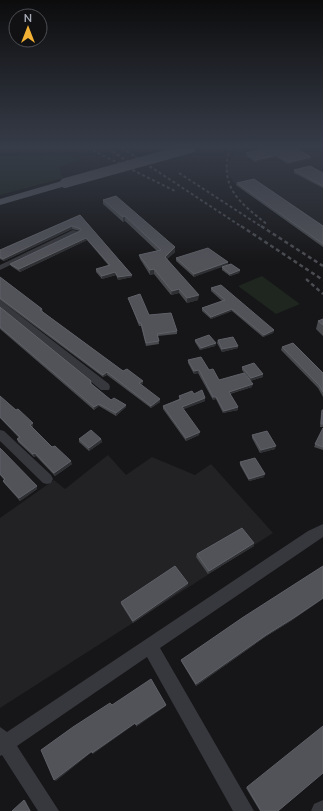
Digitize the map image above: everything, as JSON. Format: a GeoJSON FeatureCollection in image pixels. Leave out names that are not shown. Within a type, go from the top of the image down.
{"type":"FeatureCollection","features":[{"type":"Feature","properties":{"kind":"main road"},"geometry":{"type":"LineString","coordinates":[[0,198],[49,186]]}},
{"type":"Feature","properties":{"kind":"main road"},"geometry":{"type":"LineString","coordinates":[[0,202],[52,186]]}},
{"type":"Feature","properties":{"kind":"street"},"geometry":{"type":"LineString","coordinates":[[0,268],[76,232]]}},
{"type":"Feature","properties":{"kind":"street"},"geometry":{"type":"LineString","coordinates":[[0,303],[105,387]]}},
{"type":"Feature","properties":{"kind":"street"},"geometry":{"type":"LineString","coordinates":[[0,434],[47,479]]}},
{"type":"Feature","properties":{"kind":"street"},"geometry":{"type":"LineString","coordinates":[[49,811],[2,742],[150,646],[313,535],[323,530]]}},
{"type":"Feature","properties":{"kind":"street"},"geometry":{"type":"LineString","coordinates":[[150,646],[244,811]]}},
{"type":"Feature","properties":{"kind":"shaded area"},"geometry":{"type":"Polygon","coordinates":[[[0,186],[34,186],[0,195],[0,186]]]}},
{"type":"Feature","properties":{"kind":"shaded area"},"geometry":{"type":"Polygon","coordinates":[[[237,186],[323,186],[323,247],[237,186]]]}},
{"type":"Feature","properties":{"kind":"shaded area"},"geometry":{"type":"Polygon","coordinates":[[[262,276],[300,304],[276,314],[238,286],[262,276]]]}},
{"type":"Feature","properties":{"kind":"shaded area"},"geometry":{"type":"Polygon","coordinates":[[[108,455],[126,475],[152,457],[195,475],[211,464],[273,533],[0,708],[0,518],[54,480],[65,489],[108,455]]]}},
{"type":"Feature","properties":{"kind":"building"},"geometry":{"type":"Polygon","coordinates":[[[241,186],[264,186],[323,226],[323,244],[241,186]]]}},
{"type":"Feature","properties":{"kind":"building"},"geometry":{"type":"Polygon","coordinates":[[[116,196],[175,247],[165,257],[199,295],[187,298],[179,289],[172,291],[154,269],[150,270],[139,255],[161,250],[125,216],[123,217],[103,200],[116,196]]]}},
{"type":"Feature","properties":{"kind":"building"},"geometry":{"type":"Polygon","coordinates":[[[80,215],[132,275],[118,277],[115,272],[102,276],[96,269],[110,265],[86,238],[19,269],[10,264],[80,231],[81,229],[72,226],[3,259],[0,257],[0,250],[80,215]]]}},
{"type":"Feature","properties":{"kind":"building"},"geometry":{"type":"Polygon","coordinates":[[[208,248],[228,262],[194,274],[176,258],[208,248]]]}},
{"type":"Feature","properties":{"kind":"building"},"geometry":{"type":"Polygon","coordinates":[[[231,264],[240,270],[230,274],[222,267],[231,264]]]}},
{"type":"Feature","properties":{"kind":"building"},"geometry":{"type":"Polygon","coordinates":[[[0,277],[42,309],[40,310],[123,371],[127,369],[143,381],[139,383],[160,399],[151,406],[107,372],[103,375],[0,298],[0,277]]]}},
{"type":"Feature","properties":{"kind":"building"},"geometry":{"type":"Polygon","coordinates":[[[221,285],[274,330],[264,335],[232,309],[211,317],[202,308],[225,300],[211,288],[221,285]]]}},
{"type":"Feature","properties":{"kind":"building"},"geometry":{"type":"Polygon","coordinates":[[[140,294],[149,315],[171,313],[177,331],[157,334],[159,341],[146,343],[141,323],[139,323],[128,298],[140,294]]]}},
{"type":"Feature","properties":{"kind":"building"},"geometry":{"type":"Polygon","coordinates":[[[0,307],[91,381],[90,383],[111,400],[114,398],[126,405],[116,413],[99,404],[94,407],[0,327],[0,307]]]}},
{"type":"Feature","properties":{"kind":"building"},"geometry":{"type":"Polygon","coordinates":[[[323,319],[323,325],[318,321],[323,319]]]}},
{"type":"Feature","properties":{"kind":"building"},"geometry":{"type":"Polygon","coordinates":[[[209,335],[216,343],[201,348],[195,340],[209,335]]]}},
{"type":"Feature","properties":{"kind":"building"},"geometry":{"type":"Polygon","coordinates":[[[233,337],[238,346],[222,349],[218,340],[233,337]]]}},
{"type":"Feature","properties":{"kind":"building"},"geometry":{"type":"Polygon","coordinates":[[[293,343],[323,373],[323,392],[319,385],[282,347],[293,343]]]}},
{"type":"Feature","properties":{"kind":"building"},"geometry":{"type":"Polygon","coordinates":[[[201,357],[209,370],[213,369],[219,380],[244,373],[253,384],[229,392],[238,407],[224,411],[216,397],[213,397],[199,370],[194,371],[188,360],[201,357]]]}},
{"type":"Feature","properties":{"kind":"building"},"geometry":{"type":"Polygon","coordinates":[[[254,363],[263,374],[251,378],[242,367],[254,363]]]}},
{"type":"Feature","properties":{"kind":"building"},"geometry":{"type":"Polygon","coordinates":[[[202,390],[205,398],[182,407],[200,432],[186,438],[163,406],[181,399],[179,396],[192,391],[194,394],[202,390]]]}},
{"type":"Feature","properties":{"kind":"building"},"geometry":{"type":"Polygon","coordinates":[[[0,396],[16,410],[18,409],[33,423],[30,425],[52,447],[55,446],[71,461],[54,473],[35,453],[33,454],[17,439],[20,437],[0,417],[0,396]]]}},
{"type":"Feature","properties":{"kind":"building"},"geometry":{"type":"Polygon","coordinates":[[[322,410],[323,424],[321,424],[322,410]]]}},
{"type":"Feature","properties":{"kind":"building"},"geometry":{"type":"Polygon","coordinates":[[[323,428],[323,447],[315,444],[323,428]]]}},
{"type":"Feature","properties":{"kind":"building"},"geometry":{"type":"Polygon","coordinates":[[[91,430],[101,439],[89,448],[79,439],[91,430]]]}},
{"type":"Feature","properties":{"kind":"building"},"geometry":{"type":"Polygon","coordinates":[[[267,431],[276,446],[261,450],[252,435],[267,431]]]}},
{"type":"Feature","properties":{"kind":"building"},"geometry":{"type":"Polygon","coordinates":[[[0,448],[37,486],[19,498],[3,481],[5,479],[0,474],[0,448]]]}},
{"type":"Feature","properties":{"kind":"building"},"geometry":{"type":"Polygon","coordinates":[[[255,458],[265,474],[249,479],[240,462],[255,458]]]}},
{"type":"Feature","properties":{"kind":"building"},"geometry":{"type":"Polygon","coordinates":[[[242,528],[254,543],[209,571],[197,554],[242,528]]]}},
{"type":"Feature","properties":{"kind":"building"},"geometry":{"type":"Polygon","coordinates":[[[175,566],[188,583],[133,621],[121,602],[175,566]]]}},
{"type":"Feature","properties":{"kind":"building"},"geometry":{"type":"Polygon","coordinates":[[[323,566],[323,598],[266,635],[196,684],[181,660],[242,618],[323,566]]]}},
{"type":"Feature","properties":{"kind":"building"},"geometry":{"type":"Polygon","coordinates":[[[151,679],[166,705],[136,725],[135,723],[92,753],[92,751],[54,780],[41,750],[110,703],[112,705],[151,679]]]}},
{"type":"Feature","properties":{"kind":"building"},"geometry":{"type":"Polygon","coordinates":[[[323,726],[323,773],[278,811],[261,811],[247,787],[323,726]]]}},
{"type":"Feature","properties":{"kind":"building"},"geometry":{"type":"Polygon","coordinates":[[[24,800],[30,811],[12,811],[24,800]]]}},
{"type":"Feature","properties":{"kind":"railway"},"geometry":{"type":"LineString","coordinates":[[165,186],[175,191]]}},
{"type":"Feature","properties":{"kind":"railway"},"geometry":{"type":"LineString","coordinates":[[179,186],[242,227]]}},
{"type":"Feature","properties":{"kind":"railway"},"geometry":{"type":"LineString","coordinates":[[199,186],[262,227]]}},
{"type":"Feature","properties":{"kind":"railway"},"geometry":{"type":"LineString","coordinates":[[230,186],[241,201],[268,225]]}},
{"type":"Feature","properties":{"kind":"railway"},"geometry":{"type":"LineString","coordinates":[[241,226],[323,280]]}},
{"type":"Feature","properties":{"kind":"railway"},"geometry":{"type":"LineString","coordinates":[[261,226],[323,266]]}},
{"type":"Feature","properties":{"kind":"railway"},"geometry":{"type":"LineString","coordinates":[[306,279],[323,294]]}}]}
